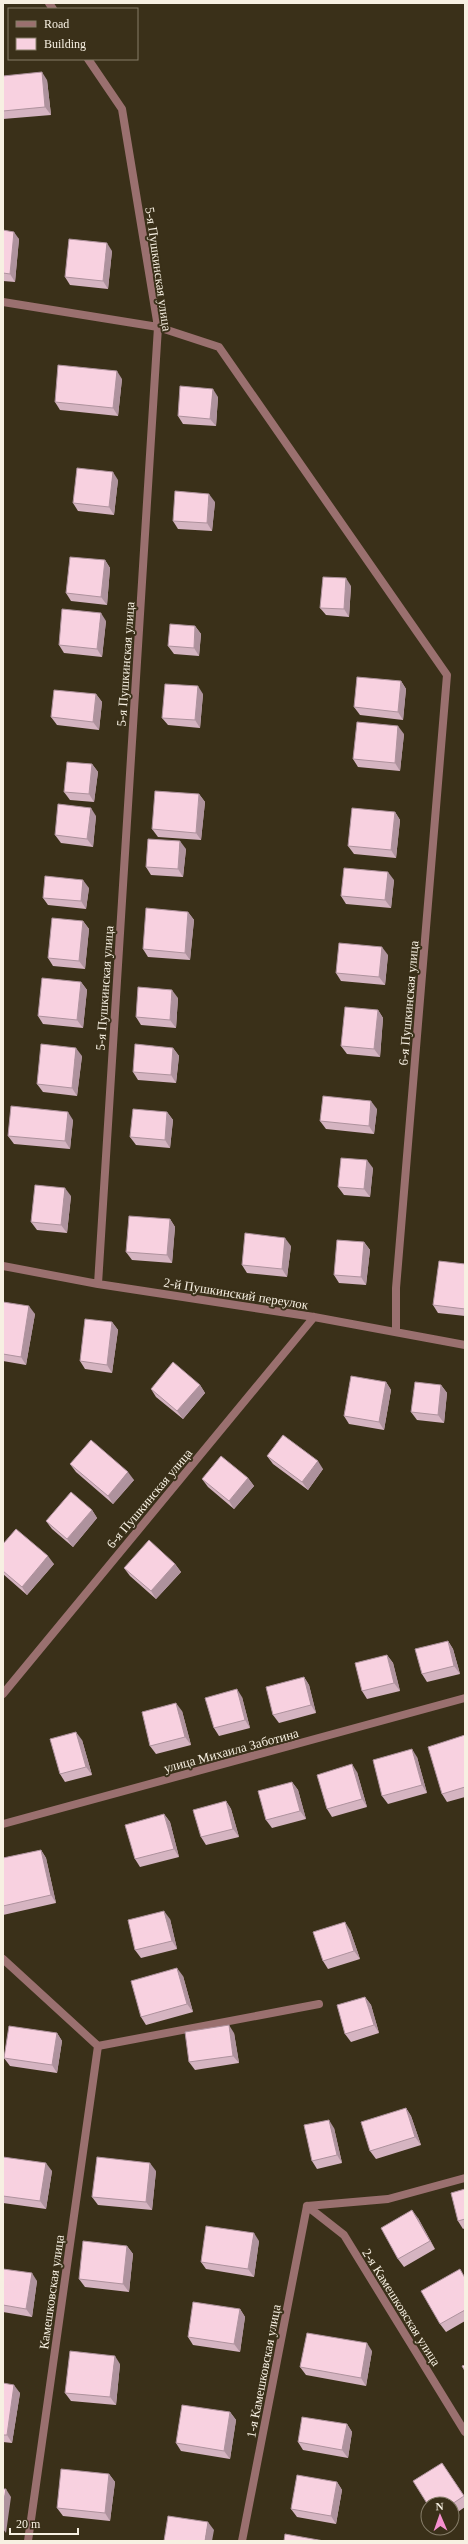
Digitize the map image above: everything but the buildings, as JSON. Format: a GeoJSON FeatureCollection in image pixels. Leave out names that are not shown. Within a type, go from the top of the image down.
{"type":"FeatureCollection","features":[{"type":"Feature","properties":{"kind":"street","name":"5-я Пушкинская улица"},"geometry":{"type":"LineString","coordinates":[[89,60],[122,109],[158,327],[98,1284]]}},
{"type":"Feature","properties":{"kind":"street"},"geometry":{"type":"LineString","coordinates":[[3,302],[158,327]]}},
{"type":"Feature","properties":{"kind":"street","name":"6-я Пушкинская улица"},"geometry":{"type":"LineString","coordinates":[[158,327],[219,347],[447,675],[396,1288],[396,1332]]}},
{"type":"Feature","properties":{"kind":"street","name":"2-й Пушкинский переулок"},"geometry":{"type":"LineString","coordinates":[[3,1266],[98,1284],[314,1317],[465,1345]]}},
{"type":"Feature","properties":{"kind":"street","name":"6-я Пушкинская улица"},"geometry":{"type":"LineString","coordinates":[[3,1694],[314,1317]]}},
{"type":"Feature","properties":{"kind":"street","name":"улица Михаила Заботина"},"geometry":{"type":"LineString","coordinates":[[3,1824],[465,1698]]}},
{"type":"Feature","properties":{"kind":"street"},"geometry":{"type":"LineString","coordinates":[[3,1959],[98,2046],[319,2004]]}},
{"type":"Feature","properties":{"kind":"street","name":"Камешковская улица"},"geometry":{"type":"LineString","coordinates":[[28,2541],[98,2046]]}},
{"type":"Feature","properties":{"kind":"street"},"geometry":{"type":"LineString","coordinates":[[307,2206],[388,2199],[465,2178]]}},
{"type":"Feature","properties":{"kind":"street","name":"2-я Камешковская улица"},"geometry":{"type":"LineString","coordinates":[[307,2206],[344,2235],[465,2432]]}},
{"type":"Feature","properties":{"kind":"street","name":"1-я Камешковская улица"},"geometry":{"type":"LineString","coordinates":[[242,2541],[307,2206]]}}]}
